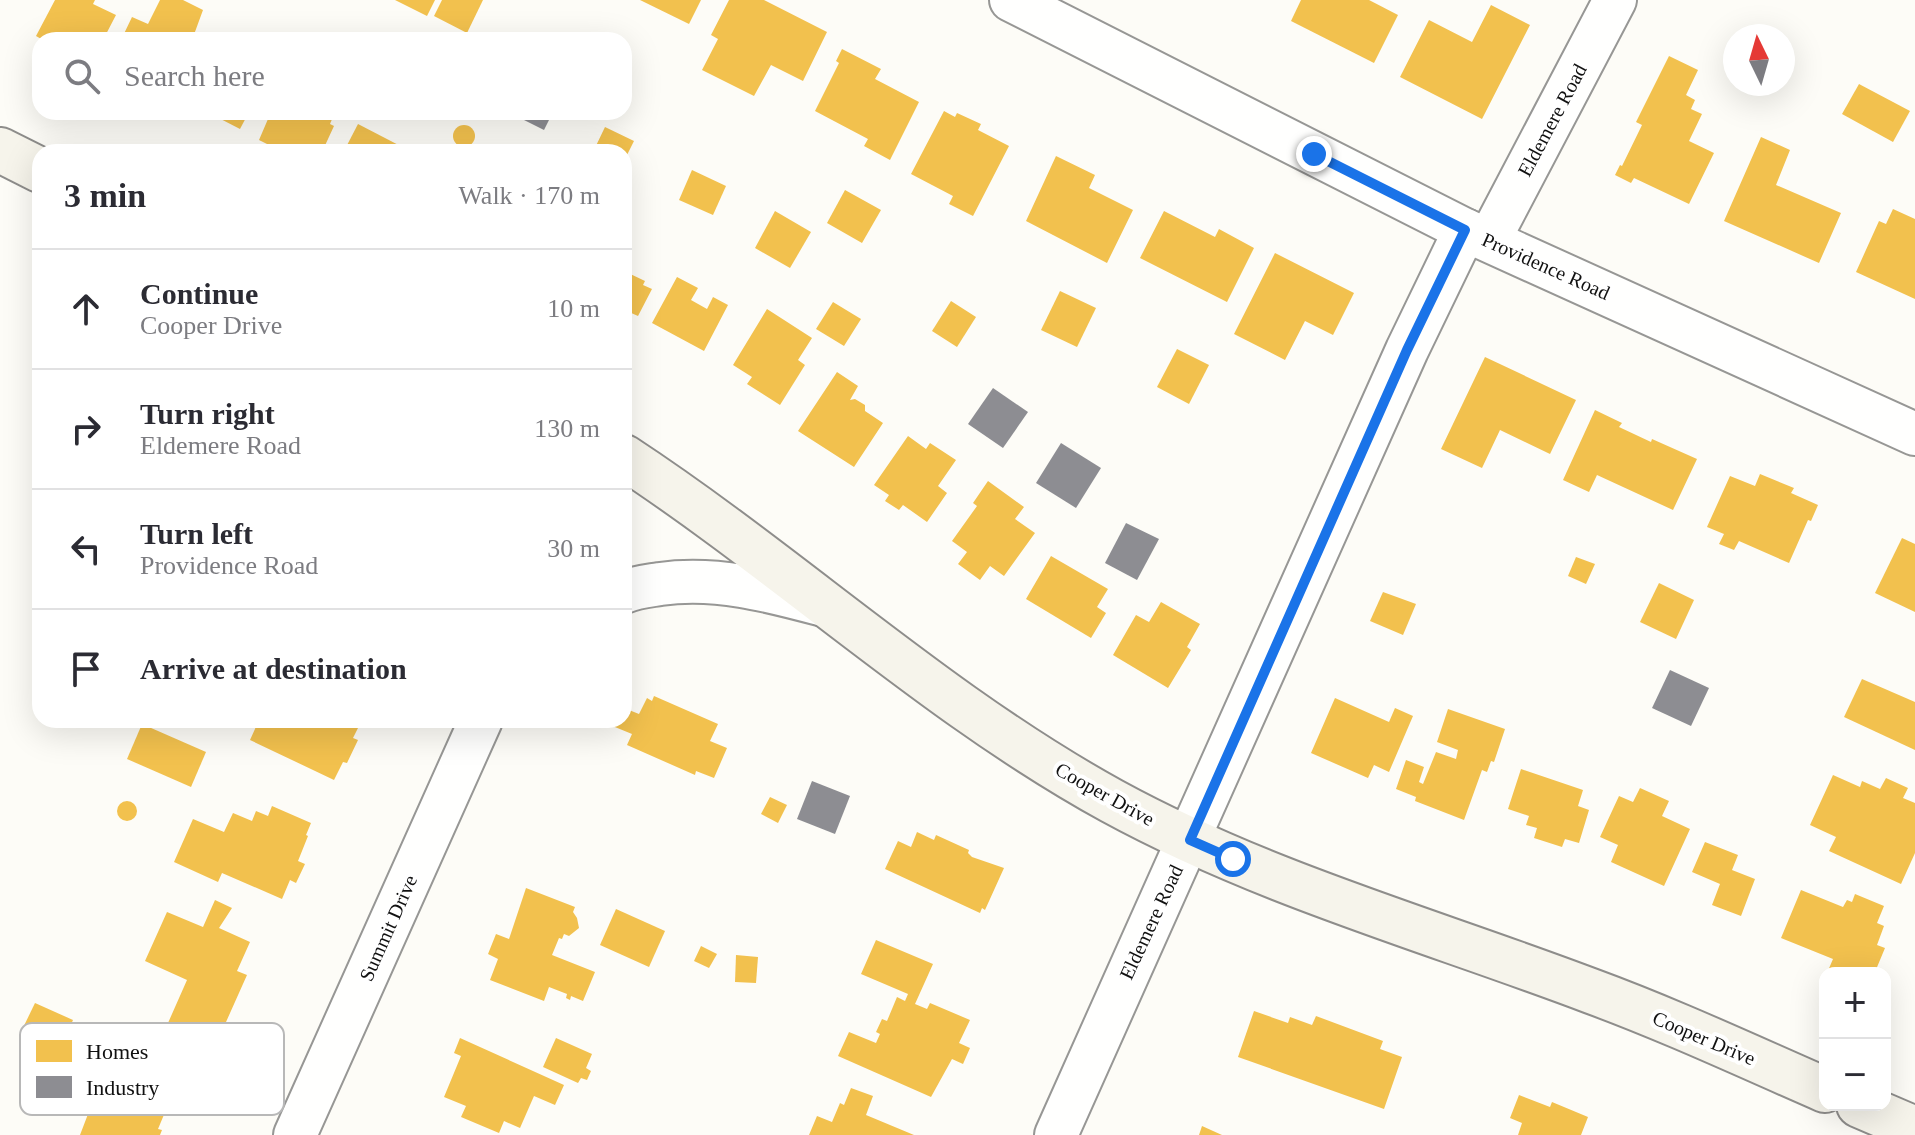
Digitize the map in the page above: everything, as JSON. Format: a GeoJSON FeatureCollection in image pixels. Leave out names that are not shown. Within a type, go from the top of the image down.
{"type":"FeatureCollection","features":[{"type":"Feature","properties":{"kind":"main road"},"geometry":{"type":"LineString","coordinates":[[0,150],[32,166]]}},
{"type":"Feature","properties":{"kind":"main road","name":"Cooper Drive"},"geometry":{"type":"LineString","coordinates":[[632,463],[789,574],[894,657],[1040,757],[1110,800],[1190,840],[1306,890],[1592,991],[1819,1087]]}},
{"type":"Feature","properties":{"kind":"main road"},"geometry":{"type":"LineString","coordinates":[[1873,1111],[1915,1129]]}},
{"type":"Feature","properties":{"kind":"street","name":"Providence Road"},"geometry":{"type":"LineString","coordinates":[[1011,0],[1477,235],[1915,434]]}},
{"type":"Feature","properties":{"kind":"street","name":"Eldemere Road"},"geometry":{"type":"LineString","coordinates":[[1056,1135],[1407,350],[1615,0]]}},
{"type":"Feature","properties":{"kind":"street"},"geometry":{"type":"LineString","coordinates":[[632,588],[675,582],[721,581],[828,607]]}},
{"type":"Feature","properties":{"kind":"street","name":"Summit Drive"},"geometry":{"type":"LineString","coordinates":[[295,1135],[477,728]]}},
{"type":"Feature","properties":{"kind":"building: Homes"},"geometry":{"type":"Polygon","coordinates":[[[55,0],[95,0],[93,4],[116,15],[107,32],[38,32],[55,0]]]}},
{"type":"Feature","properties":{"kind":"building: Homes"},"geometry":{"type":"Polygon","coordinates":[[[160,0],[183,0],[203,10],[195,32],[125,32],[132,17],[148,24],[160,0]]]}},
{"type":"Feature","properties":{"kind":"building: Homes"},"geometry":{"type":"Polygon","coordinates":[[[395,0],[435,0],[427,16],[395,0]]]}},
{"type":"Feature","properties":{"kind":"building: Homes"},"geometry":{"type":"Polygon","coordinates":[[[442,0],[483,0],[467,32],[434,16],[442,0]]]}},
{"type":"Feature","properties":{"kind":"building: Homes"},"geometry":{"type":"Polygon","coordinates":[[[640,0],[701,0],[689,24],[640,0]]]}},
{"type":"Feature","properties":{"kind":"building: Homes"},"geometry":{"type":"Polygon","coordinates":[[[729,0],[764,0],[827,32],[803,81],[771,65],[754,96],[702,70],[718,39],[711,35],[729,0]]]}},
{"type":"Feature","properties":{"kind":"building: Homes"},"geometry":{"type":"Polygon","coordinates":[[[1301,0],[1369,0],[1398,15],[1374,63],[1291,21],[1301,0]]]}},
{"type":"Feature","properties":{"kind":"building: Homes"},"geometry":{"type":"Polygon","coordinates":[[[1491,5],[1530,25],[1482,119],[1400,77],[1429,20],[1472,42],[1491,5]]]}},
{"type":"Feature","properties":{"kind":"building: Homes"},"geometry":{"type":"Polygon","coordinates":[[[842,49],[881,69],[875,79],[919,102],[890,160],[864,146],[868,139],[815,111],[839,63],[836,61],[842,49]]]}},
{"type":"Feature","properties":{"kind":"building: Homes"},"geometry":{"type":"Polygon","coordinates":[[[1669,56],[1698,70],[1686,95],[1695,100],[1691,109],[1702,114],[1689,141],[1714,153],[1689,204],[1634,178],[1631,183],[1615,175],[1642,125],[1636,122],[1669,56]]]}},
{"type":"Feature","properties":{"kind":"building: Homes"},"geometry":{"type":"Polygon","coordinates":[[[1859,84],[1910,111],[1893,142],[1842,114],[1859,84]]]}},
{"type":"Feature","properties":{"kind":"building: Homes"},"geometry":{"type":"Polygon","coordinates":[[[944,111],[955,117],[957,113],[981,124],[978,130],[1009,146],[973,216],[949,204],[953,196],[911,174],[944,111]]]}},
{"type":"Feature","properties":{"kind":"building: Homes"},"geometry":{"type":"Polygon","coordinates":[[[223,120],[245,120],[240,129],[223,120]]]}},
{"type":"Feature","properties":{"kind":"building: Homes"},"geometry":{"type":"Polygon","coordinates":[[[268,120],[332,120],[330,124],[334,126],[326,144],[267,144],[259,140],[268,120]]]}},
{"type":"Feature","properties":{"kind":"building: Homes"},"geometry":{"type":"Polygon","coordinates":[[[358,124],[397,144],[348,144],[358,124]]]}},
{"type":"Feature","properties":{"kind":"building: Homes"},"geometry":{"type":"Polygon","coordinates":[[[464,125],[474,132],[472,144],[456,144],[453,136],[456,128],[464,125]]]}},
{"type":"Feature","properties":{"kind":"building: Homes"},"geometry":{"type":"Polygon","coordinates":[[[605,127],[634,141],[632,145],[597,144],[605,127]]]}},
{"type":"Feature","properties":{"kind":"building: Homes"},"geometry":{"type":"Polygon","coordinates":[[[1761,137],[1790,150],[1776,185],[1841,213],[1819,263],[1724,221],[1761,137]]]}},
{"type":"Feature","properties":{"kind":"building: Homes"},"geometry":{"type":"Polygon","coordinates":[[[1056,156],[1095,175],[1089,188],[1133,210],[1107,263],[1026,221],[1056,156]]]}},
{"type":"Feature","properties":{"kind":"building: Homes"},"geometry":{"type":"Polygon","coordinates":[[[692,170],[726,186],[713,215],[679,200],[692,170]]]}},
{"type":"Feature","properties":{"kind":"building: Homes"},"geometry":{"type":"Polygon","coordinates":[[[845,190],[881,210],[862,243],[827,223],[845,190]]]}},
{"type":"Feature","properties":{"kind":"building: Homes"},"geometry":{"type":"Polygon","coordinates":[[[1893,209],[1915,219],[1915,299],[1856,272],[1879,221],[1886,224],[1893,209]]]}},
{"type":"Feature","properties":{"kind":"building: Homes"},"geometry":{"type":"Polygon","coordinates":[[[775,211],[811,232],[790,268],[755,248],[775,211]]]}},
{"type":"Feature","properties":{"kind":"building: Homes"},"geometry":{"type":"Polygon","coordinates":[[[1164,211],[1215,237],[1219,229],[1254,248],[1227,302],[1140,258],[1164,211]]]}},
{"type":"Feature","properties":{"kind":"building: Homes"},"geometry":{"type":"Polygon","coordinates":[[[1275,253],[1354,293],[1333,335],[1305,321],[1285,360],[1234,334],[1275,253]]]}},
{"type":"Feature","properties":{"kind":"building: Homes"},"geometry":{"type":"Polygon","coordinates":[[[632,275],[645,281],[643,285],[652,289],[638,316],[632,313],[632,275]]]}},
{"type":"Feature","properties":{"kind":"building: Homes"},"geometry":{"type":"Polygon","coordinates":[[[677,277],[698,288],[691,300],[707,309],[713,297],[728,305],[704,351],[652,323],[677,277]]]}},
{"type":"Feature","properties":{"kind":"building: Homes"},"geometry":{"type":"Polygon","coordinates":[[[1060,291],[1096,308],[1077,347],[1041,330],[1060,291]]]}},
{"type":"Feature","properties":{"kind":"building: Homes"},"geometry":{"type":"Polygon","coordinates":[[[951,301],[976,317],[957,347],[932,331],[951,301]]]}},
{"type":"Feature","properties":{"kind":"building: Homes"},"geometry":{"type":"Polygon","coordinates":[[[833,302],[861,319],[844,346],[816,329],[833,302]]]}},
{"type":"Feature","properties":{"kind":"building: Homes"},"geometry":{"type":"Polygon","coordinates":[[[767,309],[812,338],[798,360],[805,365],[780,405],[747,384],[752,377],[733,365],[767,309]]]}},
{"type":"Feature","properties":{"kind":"building: Homes"},"geometry":{"type":"Polygon","coordinates":[[[1177,349],[1209,365],[1189,404],[1157,387],[1177,349]]]}},
{"type":"Feature","properties":{"kind":"building: Homes"},"geometry":{"type":"Polygon","coordinates":[[[1485,357],[1576,400],[1550,454],[1500,430],[1482,468],[1441,449],[1485,357]]]}},
{"type":"Feature","properties":{"kind":"building: Homes"},"geometry":{"type":"Polygon","coordinates":[[[837,372],[858,386],[850,400],[855,399],[865,405],[865,411],[883,423],[854,467],[798,431],[837,372]]]}},
{"type":"Feature","properties":{"kind":"building: Homes"},"geometry":{"type":"Polygon","coordinates":[[[1595,410],[1622,423],[1619,427],[1697,459],[1673,510],[1597,475],[1589,492],[1563,480],[1595,410]]]}},
{"type":"Feature","properties":{"kind":"building: Homes"},"geometry":{"type":"Polygon","coordinates":[[[908,436],[926,449],[930,443],[956,460],[938,486],[947,493],[927,522],[903,505],[899,510],[885,501],[889,495],[874,485],[908,436]]]}},
{"type":"Feature","properties":{"kind":"building: Homes"},"geometry":{"type":"Polygon","coordinates":[[[1760,474],[1794,488],[1791,493],[1818,505],[1789,563],[1739,541],[1734,550],[1719,544],[1724,534],[1707,527],[1730,476],[1755,486],[1760,474]]]}},
{"type":"Feature","properties":{"kind":"building: Homes"},"geometry":{"type":"Polygon","coordinates":[[[988,481],[1024,507],[1015,519],[1035,533],[1004,576],[990,566],[980,580],[958,564],[967,552],[952,541],[977,506],[973,503],[988,481]]]}},
{"type":"Feature","properties":{"kind":"building: Homes"},"geometry":{"type":"Polygon","coordinates":[[[1902,538],[1915,544],[1915,612],[1875,593],[1902,538]]]}},
{"type":"Feature","properties":{"kind":"building: Homes"},"geometry":{"type":"Polygon","coordinates":[[[1051,556],[1108,589],[1097,607],[1106,613],[1091,638],[1026,599],[1051,556]]]}},
{"type":"Feature","properties":{"kind":"building: Homes"},"geometry":{"type":"Polygon","coordinates":[[[1576,557],[1595,564],[1586,584],[1568,576],[1576,557]]]}},
{"type":"Feature","properties":{"kind":"building: Homes"},"geometry":{"type":"Polygon","coordinates":[[[1659,583],[1694,600],[1676,639],[1640,622],[1659,583]]]}},
{"type":"Feature","properties":{"kind":"building: Homes"},"geometry":{"type":"Polygon","coordinates":[[[1383,592],[1416,604],[1403,635],[1370,621],[1383,592]]]}},
{"type":"Feature","properties":{"kind":"building: Homes"},"geometry":{"type":"Polygon","coordinates":[[[1161,602],[1200,624],[1187,647],[1191,650],[1168,688],[1113,655],[1136,615],[1149,622],[1161,602]]]}},
{"type":"Feature","properties":{"kind":"building: Homes"},"geometry":{"type":"Polygon","coordinates":[[[1862,679],[1915,702],[1915,750],[1844,717],[1862,679]]]}},
{"type":"Feature","properties":{"kind":"building: Homes"},"geometry":{"type":"Polygon","coordinates":[[[654,696],[718,724],[710,741],[727,748],[714,778],[696,771],[695,775],[627,745],[632,734],[617,728],[632,728],[632,711],[639,714],[647,698],[652,701],[654,696]]]}},
{"type":"Feature","properties":{"kind":"building: Homes"},"geometry":{"type":"Polygon","coordinates":[[[1335,698],[1389,722],[1395,708],[1413,716],[1389,772],[1374,765],[1368,778],[1311,753],[1335,698]]]}},
{"type":"Feature","properties":{"kind":"building: Homes"},"geometry":{"type":"Polygon","coordinates":[[[1448,709],[1505,729],[1494,762],[1491,761],[1487,772],[1482,770],[1464,820],[1415,801],[1416,797],[1396,789],[1406,760],[1424,767],[1419,782],[1423,784],[1436,752],[1456,759],[1458,750],[1437,742],[1448,709]]]}},
{"type":"Feature","properties":{"kind":"building: Homes"},"geometry":{"type":"Polygon","coordinates":[[[140,728],[151,728],[206,752],[191,787],[127,759],[140,728]]]}},
{"type":"Feature","properties":{"kind":"building: Homes"},"geometry":{"type":"Polygon","coordinates":[[[255,728],[358,728],[353,738],[358,740],[347,763],[343,762],[334,780],[250,740],[255,728]]]}},
{"type":"Feature","properties":{"kind":"building: Homes"},"geometry":{"type":"Polygon","coordinates":[[[1521,769],[1583,790],[1578,806],[1589,810],[1579,843],[1565,839],[1562,847],[1534,838],[1537,828],[1526,825],[1529,816],[1508,809],[1521,769]]]}},
{"type":"Feature","properties":{"kind":"building: Homes"},"geometry":{"type":"Polygon","coordinates":[[[1833,775],[1860,787],[1862,781],[1880,789],[1886,778],[1908,788],[1903,798],[1915,803],[1915,853],[1901,884],[1829,851],[1836,837],[1810,825],[1833,775]]]}},
{"type":"Feature","properties":{"kind":"building: Homes"},"geometry":{"type":"Polygon","coordinates":[[[1640,788],[1669,801],[1662,816],[1690,829],[1664,886],[1611,862],[1618,845],[1600,837],[1619,796],[1633,802],[1640,788]]]}},
{"type":"Feature","properties":{"kind":"building: Homes"},"geometry":{"type":"Polygon","coordinates":[[[770,797],[787,805],[778,823],[761,814],[770,797]]]}},
{"type":"Feature","properties":{"kind":"building: Homes"},"geometry":{"type":"Polygon","coordinates":[[[123,801],[131,801],[137,811],[131,821],[123,821],[117,815],[117,807],[123,801]]]}},
{"type":"Feature","properties":{"kind":"building: Homes"},"geometry":{"type":"Polygon","coordinates":[[[272,806],[311,823],[298,861],[305,864],[296,883],[290,880],[282,899],[222,873],[218,882],[174,862],[193,819],[224,832],[233,813],[252,821],[256,811],[268,816],[272,806]]]}},
{"type":"Feature","properties":{"kind":"building: Homes"},"geometry":{"type":"Polygon","coordinates":[[[917,832],[934,840],[936,835],[969,850],[972,857],[1004,868],[985,910],[982,908],[980,913],[885,869],[898,841],[911,847],[917,832]]]}},
{"type":"Feature","properties":{"kind":"building: Homes"},"geometry":{"type":"Polygon","coordinates":[[[1705,842],[1738,855],[1732,870],[1755,879],[1741,916],[1712,905],[1720,884],[1692,872],[1705,842]]]}},
{"type":"Feature","properties":{"kind":"building: Homes"},"geometry":{"type":"Polygon","coordinates":[[[526,888],[575,907],[573,912],[579,928],[569,936],[564,934],[562,939],[559,938],[552,955],[595,972],[583,1001],[571,996],[570,1000],[566,998],[567,994],[549,987],[544,1001],[490,980],[498,959],[488,954],[496,934],[509,939],[526,888]]]}},
{"type":"Feature","properties":{"kind":"building: Homes"},"geometry":{"type":"Polygon","coordinates":[[[1801,890],[1843,907],[1847,900],[1852,902],[1855,894],[1884,906],[1877,923],[1884,926],[1877,945],[1885,948],[1877,967],[1830,967],[1833,959],[1781,938],[1801,890]]]}},
{"type":"Feature","properties":{"kind":"building: Homes"},"geometry":{"type":"Polygon","coordinates":[[[215,900],[232,908],[219,928],[250,942],[237,971],[247,975],[226,1023],[168,1023],[187,980],[145,961],[167,912],[203,927],[215,900]]]}},
{"type":"Feature","properties":{"kind":"building: Homes"},"geometry":{"type":"Polygon","coordinates":[[[616,909],[665,931],[649,967],[600,945],[616,909]]]}},
{"type":"Feature","properties":{"kind":"building: Homes"},"geometry":{"type":"Polygon","coordinates":[[[876,940],[933,964],[915,1004],[927,1009],[930,1003],[970,1020],[959,1043],[970,1048],[963,1064],[952,1059],[931,1097],[838,1056],[849,1032],[876,1043],[880,1034],[876,1032],[882,1019],[887,1021],[897,997],[905,1001],[908,994],[861,974],[876,940]]]}},
{"type":"Feature","properties":{"kind":"building: Homes"},"geometry":{"type":"Polygon","coordinates":[[[701,946],[717,954],[709,968],[694,961],[701,946]]]}},
{"type":"Feature","properties":{"kind":"building: Homes"},"geometry":{"type":"Polygon","coordinates":[[[736,955],[758,957],[756,983],[735,982],[736,955]]]}},
{"type":"Feature","properties":{"kind":"building: Homes"},"geometry":{"type":"Polygon","coordinates":[[[35,1003],[73,1020],[72,1023],[25,1023],[35,1003]]]}},
{"type":"Feature","properties":{"kind":"building: Homes"},"geometry":{"type":"Polygon","coordinates":[[[1254,1011],[1288,1023],[1290,1017],[1312,1025],[1316,1016],[1383,1041],[1380,1049],[1402,1057],[1384,1109],[1238,1057],[1254,1011]]]}},
{"type":"Feature","properties":{"kind":"building: Homes"},"geometry":{"type":"Polygon","coordinates":[[[460,1038],[564,1085],[555,1105],[534,1096],[520,1128],[504,1121],[499,1133],[461,1117],[466,1106],[444,1097],[461,1056],[454,1053],[460,1038]]]}},
{"type":"Feature","properties":{"kind":"building: Homes"},"geometry":{"type":"Polygon","coordinates":[[[556,1038],[592,1054],[586,1068],[591,1071],[587,1080],[581,1078],[578,1083],[543,1067],[556,1038]]]}},
{"type":"Feature","properties":{"kind":"building: Homes"},"geometry":{"type":"Polygon","coordinates":[[[851,1088],[873,1096],[866,1115],[914,1135],[809,1135],[817,1116],[832,1122],[851,1088]]]}},
{"type":"Feature","properties":{"kind":"building: Homes"},"geometry":{"type":"Polygon","coordinates":[[[1519,1095],[1550,1107],[1552,1102],[1588,1117],[1581,1135],[1518,1135],[1522,1123],[1510,1118],[1519,1095]]]}},
{"type":"Feature","properties":{"kind":"building: Homes"},"geometry":{"type":"Polygon","coordinates":[[[88,1115],[164,1115],[158,1129],[162,1130],[160,1135],[80,1135],[88,1115]]]}},
{"type":"Feature","properties":{"kind":"building: Homes"},"geometry":{"type":"Polygon","coordinates":[[[1202,1126],[1222,1135],[1199,1135],[1202,1126]]]}},
{"type":"Feature","properties":{"kind":"building: Industry"},"geometry":{"type":"Polygon","coordinates":[[[524,120],[549,120],[544,130],[524,120]]]}},
{"type":"Feature","properties":{"kind":"building: Industry"},"geometry":{"type":"Polygon","coordinates":[[[993,388],[1028,412],[1003,448],[968,424],[993,388]]]}},
{"type":"Feature","properties":{"kind":"building: Industry"},"geometry":{"type":"Polygon","coordinates":[[[1061,443],[1101,468],[1076,508],[1036,483],[1061,443]]]}},
{"type":"Feature","properties":{"kind":"building: Industry"},"geometry":{"type":"Polygon","coordinates":[[[1126,523],[1159,539],[1137,580],[1105,563],[1126,523]]]}},
{"type":"Feature","properties":{"kind":"building: Industry"},"geometry":{"type":"Polygon","coordinates":[[[1670,670],[1709,688],[1691,726],[1652,708],[1670,670]]]}},
{"type":"Feature","properties":{"kind":"building: Industry"},"geometry":{"type":"Polygon","coordinates":[[[812,781],[850,796],[835,834],[797,819],[812,781]]]}},
{"type":"Feature","properties":{"kind":"route"},"geometry":{"type":"LineString","coordinates":[[1233,859],[1190,840],[1407,350],[1465,230],[1314,154]]}}]}
